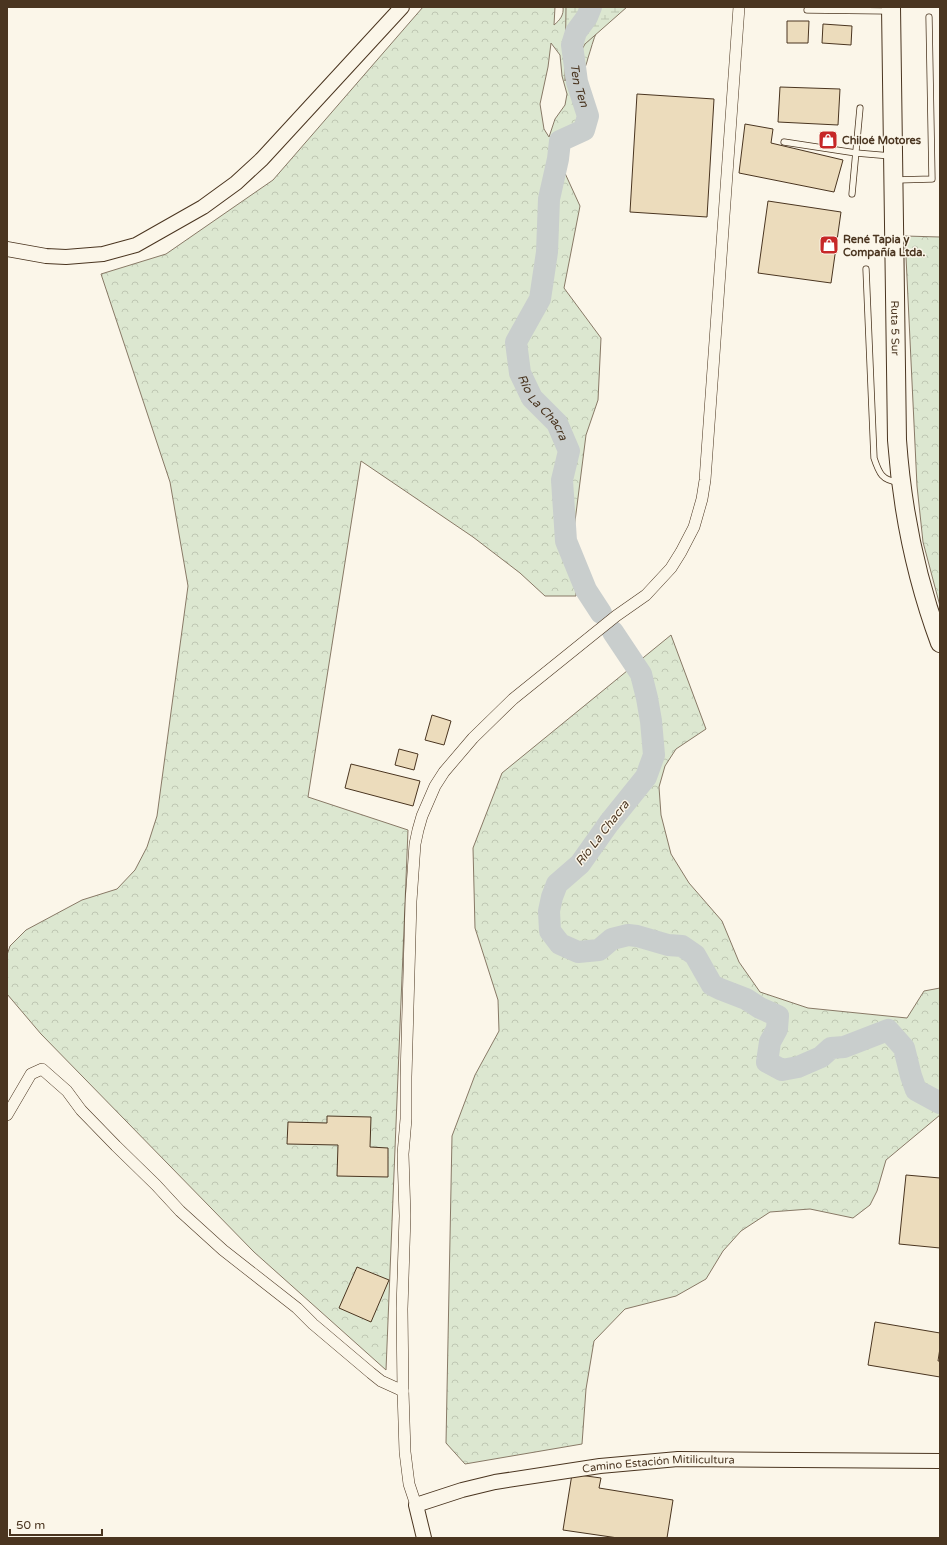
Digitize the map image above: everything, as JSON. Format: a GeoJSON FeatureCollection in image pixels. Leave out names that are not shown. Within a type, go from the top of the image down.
{"type":"FeatureCollection","features":[{"type":"Feature","properties":{"kind":"highway","name":"Ruta 5 Sur"},"geometry":{"type":"LineString","coordinates":[[891,9],[897,434],[901,482],[914,557],[925,598],[940,644]]}},
{"type":"Feature","properties":{"kind":"street"},"geometry":{"type":"LineString","coordinates":[[7,248],[46,256],[66,257],[103,254],[136,245],[204,207],[236,183],[262,159],[402,7]]}},
{"type":"Feature","properties":{"kind":"street"},"geometry":{"type":"LineString","coordinates":[[424,1538],[409,1484],[406,1467],[403,1391],[402,1309],[404,1154],[411,900],[415,844],[425,809],[435,786],[448,767],[473,738],[492,718],[534,681],[616,616],[646,595],[671,568],[694,527],[702,499],[705,480],[739,7]]}},
{"type":"Feature","properties":{"kind":"street"},"geometry":{"type":"LineString","coordinates":[[7,1115],[31,1074],[42,1069],[67,1091],[80,1110],[156,1185],[180,1211],[223,1250],[292,1303],[313,1324],[381,1381],[403,1391]]}},
{"type":"Feature","properties":{"kind":"street","name":"Camino Estación Mitilicultura"},"geometry":{"type":"LineString","coordinates":[[416,1505],[462,1490],[495,1482],[600,1466],[678,1459],[940,1461]]}},
{"type":"Feature","properties":{"kind":"lane"},"geometry":{"type":"LineString","coordinates":[[807,10],[891,9]]}},
{"type":"Feature","properties":{"kind":"lane"},"geometry":{"type":"LineString","coordinates":[[893,180],[932,179],[929,17]]}},
{"type":"Feature","properties":{"kind":"lane"},"geometry":{"type":"LineString","coordinates":[[852,194],[860,108]]}},
{"type":"Feature","properties":{"kind":"lane"},"geometry":{"type":"LineString","coordinates":[[784,142],[893,156]]}},
{"type":"Feature","properties":{"kind":"lane"},"geometry":{"type":"LineString","coordinates":[[866,269],[874,458],[883,477],[890,482],[901,482]]}},
{"type":"Feature","properties":{"kind":"green space"},"geometry":{"type":"Polygon","coordinates":[[[423,7],[555,7],[554,25],[561,17],[563,7],[610,7],[596,34],[583,73],[585,119],[583,128],[579,134],[573,138],[558,140],[553,147],[580,206],[564,288],[601,338],[598,400],[586,435],[573,537],[576,596],[545,596],[520,573],[473,537],[361,461],[308,797],[408,830],[386,1370],[254,1252],[41,1034],[7,994],[7,955],[10,946],[26,930],[82,900],[117,889],[135,870],[147,847],[157,816],[188,586],[170,482],[101,274],[166,254],[273,180],[423,7]],[[551,43],[548,67],[540,104],[544,129],[549,137],[555,119],[565,105],[567,94],[562,76],[560,55],[551,43]]]}},
{"type":"Feature","properties":{"kind":"green space"},"geometry":{"type":"Polygon","coordinates":[[[566,7],[627,7],[585,44],[565,81],[566,7]]]}},
{"type":"Feature","properties":{"kind":"green space"},"geometry":{"type":"Polygon","coordinates":[[[905,236],[940,237],[940,606],[923,542],[917,486],[905,236]]]}},
{"type":"Feature","properties":{"kind":"green space"},"geometry":{"type":"Polygon","coordinates":[[[671,635],[706,729],[676,749],[665,766],[659,787],[661,815],[671,854],[689,883],[722,921],[739,962],[760,992],[808,1008],[907,1018],[924,991],[940,988],[940,1115],[886,1160],[877,1191],[870,1205],[853,1218],[810,1209],[770,1212],[741,1231],[723,1251],[706,1279],[676,1296],[625,1309],[594,1341],[586,1389],[582,1444],[465,1464],[446,1443],[452,1136],[475,1075],[499,1031],[498,1000],[475,928],[473,848],[502,773],[671,635]]]}},
{"type":"Feature","properties":{"kind":"building"},"geometry":{"type":"Polygon","coordinates":[[[787,21],[809,21],[808,43],[787,43],[787,21]]]}},
{"type":"Feature","properties":{"kind":"building"},"geometry":{"type":"Polygon","coordinates":[[[823,24],[852,26],[851,45],[822,43],[823,24]]]}},
{"type":"Feature","properties":{"kind":"building"},"geometry":{"type":"Polygon","coordinates":[[[780,87],[840,89],[838,125],[778,122],[780,87]]]}},
{"type":"Feature","properties":{"kind":"building"},"geometry":{"type":"Polygon","coordinates":[[[637,94],[714,99],[707,217],[630,212],[637,94]]]}},
{"type":"Feature","properties":{"kind":"building"},"geometry":{"type":"Polygon","coordinates":[[[745,124],[773,129],[771,143],[843,160],[834,192],[739,173],[745,124]]]}},
{"type":"Feature","properties":{"kind":"building"},"geometry":{"type":"Polygon","coordinates":[[[768,201],[841,212],[831,283],[758,273],[768,201]]]}},
{"type":"Feature","properties":{"kind":"building"},"geometry":{"type":"Polygon","coordinates":[[[432,715],[451,721],[444,745],[425,740],[432,715]]]}},
{"type":"Feature","properties":{"kind":"building"},"geometry":{"type":"Polygon","coordinates":[[[399,749],[418,754],[414,770],[395,765],[399,749]]]}},
{"type":"Feature","properties":{"kind":"building"},"geometry":{"type":"Polygon","coordinates":[[[351,764],[420,781],[413,806],[345,788],[351,764]]]}},
{"type":"Feature","properties":{"kind":"building"},"geometry":{"type":"Polygon","coordinates":[[[327,1116],[371,1117],[370,1147],[388,1148],[388,1177],[337,1176],[338,1145],[287,1144],[288,1122],[327,1123],[327,1116]]]}},
{"type":"Feature","properties":{"kind":"building"},"geometry":{"type":"Polygon","coordinates":[[[906,1175],[940,1178],[940,1248],[899,1244],[906,1175]]]}},
{"type":"Feature","properties":{"kind":"building"},"geometry":{"type":"Polygon","coordinates":[[[357,1267],[389,1280],[371,1322],[339,1308],[357,1267]]]}},
{"type":"Feature","properties":{"kind":"building"},"geometry":{"type":"Polygon","coordinates":[[[875,1322],[940,1333],[938,1361],[940,1361],[940,1377],[868,1365],[875,1322]]]}},
{"type":"Feature","properties":{"kind":"building"},"geometry":{"type":"Polygon","coordinates":[[[572,1474],[601,1478],[599,1488],[673,1500],[667,1538],[618,1538],[563,1530],[572,1474]]]}},
{"type":"Feature","properties":{"kind":"waterway","name":"Río La Chacra"},"geometry":{"type":"LineString","coordinates":[[591,7],[587,17],[576,32],[572,45],[577,82],[588,116],[584,130],[560,141],[558,159],[549,199],[547,252],[540,299],[516,342],[520,373],[532,398],[557,423],[569,451],[562,480],[566,541],[586,590],[601,613]]}},
{"type":"Feature","properties":{"kind":"waterway","name":"Río La Chacra"},"geometry":{"type":"LineString","coordinates":[[613,632],[641,674],[651,721],[654,755],[646,777],[609,823],[580,864],[557,884],[549,911],[550,931],[560,944],[578,952],[599,950],[612,939],[628,935],[637,936],[668,945],[682,946],[695,955],[712,985],[746,999],[760,1008],[778,1016],[777,1029],[770,1042],[767,1062],[782,1070],[798,1067],[821,1057],[831,1048],[844,1047],[888,1030],[904,1048],[916,1090],[940,1103]]}},
{"type":"Feature","properties":{"kind":"place","name":"Chiloé Motores"},"geometry":{"type":"Point","coordinates":[828,140]}},
{"type":"Feature","properties":{"kind":"place","name":"René Tapia y Compañía Ltda."},"geometry":{"type":"Point","coordinates":[829,245]}},
{"type":"Feature","properties":{"kind":"water label","name":"Ten Ten"},"geometry":{"type":"Point","coordinates":[580,85]}}]}
